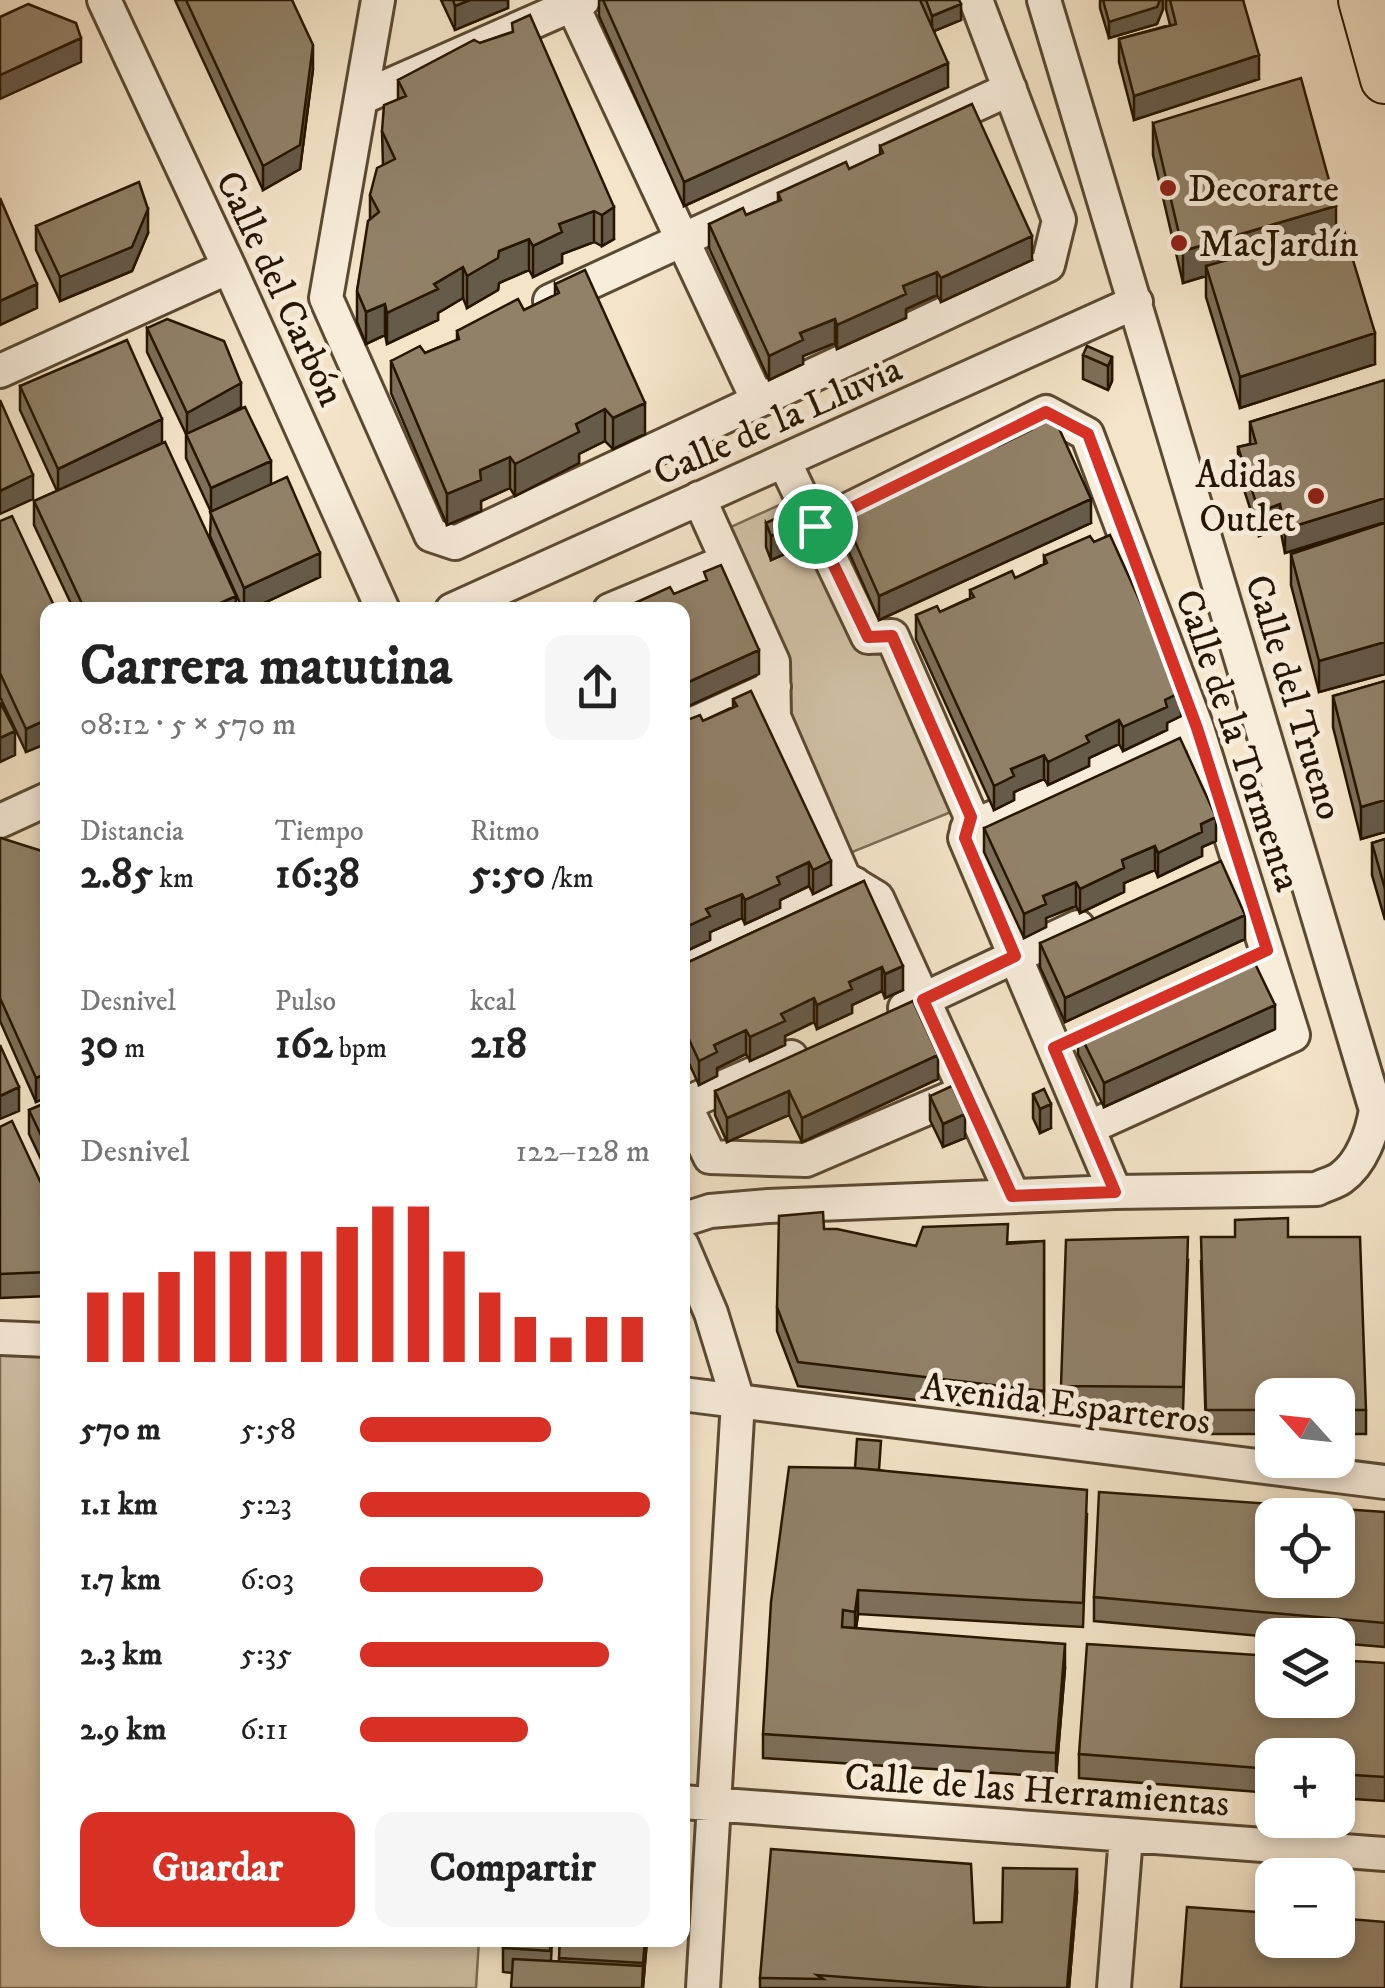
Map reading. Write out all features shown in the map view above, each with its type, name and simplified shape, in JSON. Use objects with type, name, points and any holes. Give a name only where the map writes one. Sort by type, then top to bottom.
[{"type":"highway","points":[[1363,0],[1385,79]]},
{"type":"street","name":"Calle del Carbón","points":[[104,0],[379,602]]},
{"type":"street","points":[[378,0],[326,298],[431,536],[455,543],[1048,265],[1059,220],[976,0]]},
{"type":"street","name":"Calle del Trueno","points":[[690,1218],[740,1207],[1317,1188],[1342,1178],[1372,1133],[1376,1110],[1044,0]]},
{"type":"street","points":[[360,98],[576,2],[758,401]]},
{"type":"street","points":[[524,313],[1010,89]]},
{"type":"street","points":[[0,370],[229,267]]},
{"type":"street","name":"Calle de la Lluvia","points":[[470,602],[1136,302]]},
{"type":"street","points":[[365,386],[400,370]]},
{"type":"street","name":"Calle de la Tormenta","points":[[815,526],[1046,412],[1088,434],[1197,728],[1293,1035],[1088,1128]]},
{"type":"street","points":[[784,461],[868,637],[892,636],[927,620]]},
{"type":"street","points":[[700,498],[774,662],[774,717],[844,878],[876,898],[1012,1196]]},
{"type":"street","points":[[1087,544],[1122,528]]},
{"type":"street","points":[[629,602],[727,561]]},
{"type":"street","points":[[892,636],[971,817],[965,838],[1115,1192]]},
{"type":"street","points":[[690,725],[774,687]]},
{"type":"street","points":[[967,829],[1197,728]]},
{"type":"street","points":[[0,821],[40,803]]},
{"type":"street","points":[[1203,870],[1237,854]]},
{"type":"street","points":[[690,960],[855,884]]},
{"type":"street","points":[[872,1022],[1100,917]]},
{"type":"street","points":[[1231,966],[1267,950]]},
{"type":"street","points":[[1054,1048],[1089,1031]]},
{"type":"street","points":[[690,1099],[821,1044]]},
{"type":"street","points":[[690,1115],[710,1157],[806,1160],[965,1092]]},
{"type":"street","points":[[690,1263],[711,1312],[738,1401],[698,1804],[702,1988]]},
{"type":"street","points":[[0,1338],[40,1340]]},
{"type":"street","name":"Avenida Esparteros","points":[[690,1395],[1385,1482]]},
{"type":"street","name":"Calle de las Herramientas","points":[[698,1804],[1385,1854]]},
{"type":"street","points":[[1114,1988],[1126,1836]]},
{"type":"shaded area","points":[[786,502],[886,650],[951,812],[850,853],[787,713],[790,672],[724,530]]},
{"type":"shaded area","points":[[40,1351],[40,1947],[479,1947],[476,1988],[0,1988],[0,1352]]},
{"type":"building","points":[[186,0],[292,0],[313,45],[300,145],[263,166]]},
{"type":"building","points":[[603,0],[920,0],[948,63],[684,182]]},
{"type":"building","points":[[926,0],[959,0],[961,4],[932,16]]},
{"type":"building","points":[[1103,0],[1160,0],[1157,7],[1109,22]]},
{"type":"building","points":[[1170,0],[1243,0],[1259,55],[1134,96],[1119,39],[1176,24]]},
{"type":"building","points":[[28,4],[76,23],[81,38],[0,75],[0,17]]},
{"type":"building","points":[[530,15],[614,207],[602,215],[594,211],[559,224],[562,232],[533,246],[529,239],[499,251],[498,258],[467,276],[463,267],[434,284],[438,289],[387,313],[385,304],[366,312],[357,291],[368,221],[379,212],[370,195],[377,168],[395,159],[382,131],[384,105],[406,96],[398,80],[474,40],[480,43],[513,32],[512,23]]},
{"type":"building","points":[[1301,78],[1336,206],[1183,251],[1153,123]]},
{"type":"building","points":[[972,104],[1032,236],[941,278],[937,272],[903,286],[906,294],[837,325],[835,319],[800,333],[803,340],[769,356],[709,224],[743,208],[746,215],[781,200],[778,193],[846,162],[849,169],[883,153],[880,146]]},
{"type":"building","points":[[139,182],[148,209],[132,247],[60,277],[36,226]]},
{"type":"building","points":[[0,198],[37,284],[0,301]]},
{"type":"building","points":[[1343,227],[1375,333],[1240,377],[1206,266]]},
{"type":"building","points":[[585,270],[645,403],[613,418],[605,409],[576,424],[579,432],[515,464],[510,457],[480,470],[481,480],[447,494],[391,361],[420,346],[425,353],[459,339],[457,331],[518,299],[524,310],[559,293],[555,284]]},
{"type":"building","points":[[167,319],[224,341],[241,383],[187,413],[147,328]]},
{"type":"building","points":[[127,340],[162,419],[58,469],[20,386]]},
{"type":"building","points":[[1087,346],[1112,357],[1108,366],[1083,355]]},
{"type":"building","name":"Adidas Outlet","points":[[1385,380],[1385,498],[1285,529],[1280,504],[1259,512],[1238,447],[1256,443],[1250,422]]},
{"type":"building","points":[[0,400],[33,475],[0,491]]},
{"type":"building","points":[[245,407],[271,461],[211,488],[186,434]]},
{"type":"building","points":[[1052,413],[1091,499],[879,596],[841,510],[858,502],[861,509],[894,494],[891,487],[926,470],[929,477],[963,462],[959,455],[994,439],[998,446],[1031,430],[1027,424]]},
{"type":"building","points":[[165,442],[236,596],[223,602],[81,602],[34,501]]},
{"type":"building","points":[[287,477],[320,553],[244,588],[210,512]]},
{"type":"building","points":[[12,516],[52,602],[40,602],[40,723],[26,729],[0,673],[0,521]]},
{"type":"building","points":[[779,517],[785,530],[771,536],[766,523]]},
{"type":"building","points":[[1385,523],[1385,642],[1319,661],[1291,554]]},
{"type":"building","points":[[1110,535],[1181,692],[1165,700],[1167,707],[1123,727],[1119,720],[1086,736],[1089,742],[1048,762],[1044,755],[1011,769],[1014,776],[994,786],[916,615],[937,606],[940,612],[974,597],[970,590],[1012,571],[1015,578],[1047,563],[1044,556],[1090,536],[1094,542]]},
{"type":"building","points":[[721,565],[759,650],[690,681],[690,602],[637,602],[670,587],[674,594],[707,580],[704,572]]},
{"type":"building","points":[[1385,681],[1385,800],[1361,807],[1333,696]]},
{"type":"building","points":[[751,691],[831,861],[813,870],[809,862],[777,877],[780,884],[745,900],[742,894],[706,909],[710,916],[690,925],[690,719],[700,715],[703,721],[737,706],[733,699]]},
{"type":"building","points":[[0,702],[15,731],[0,738]]},
{"type":"building","points":[[1180,738],[1216,817],[1201,824],[1202,832],[1158,853],[1155,846],[1122,860],[1124,868],[1080,889],[1076,882],[1043,896],[1046,904],[1024,914],[984,828]]},
{"type":"building","points":[[0,839],[40,850],[40,1076],[36,1078],[0,998]]},
{"type":"building","points":[[1385,839],[1385,889],[1372,843]]},
{"type":"building","points":[[1221,861],[1245,915],[1065,998],[1040,943]]},
{"type":"building","points":[[864,881],[903,966],[885,974],[882,967],[849,982],[852,989],[817,1005],[814,998],[781,1014],[785,1021],[750,1037],[746,1030],[714,1045],[717,1052],[699,1061],[690,1041],[690,961]]},
{"type":"building","points":[[1249,951],[1275,1005],[1104,1083],[1078,1030]]},
{"type":"building","points":[[913,1001],[938,1055],[802,1118],[789,1091],[727,1118],[715,1091]]},
{"type":"building","points":[[0,1045],[19,1087],[0,1096]]},
{"type":"building","points":[[952,1086],[965,1114],[943,1124],[930,1096]]},
{"type":"building","points":[[1044,1089],[1051,1104],[1040,1109],[1033,1094]]},
{"type":"building","points":[[40,1105],[40,1133],[29,1110]]},
{"type":"building","points":[[12,1121],[40,1181],[40,1272],[0,1274],[0,1127]]},
{"type":"building","points":[[823,1212],[824,1229],[916,1246],[923,1227],[1008,1224],[1007,1244],[1044,1241],[1044,1391],[798,1362],[777,1307],[779,1216]]},
{"type":"building","points":[[1288,1218],[1288,1237],[1360,1237],[1366,1410],[1355,1410],[1355,1378],[1255,1378],[1255,1410],[1206,1410],[1201,1237],[1235,1237],[1235,1220]]},
{"type":"building","points":[[1188,1237],[1183,1387],[1061,1386],[1066,1240]]},
{"type":"building","points":[[857,1439],[881,1441],[879,1470],[855,1468]]},
{"type":"building","points":[[789,1467],[855,1468],[1087,1490],[1083,1603],[858,1590],[855,1612],[843,1610],[842,1627],[1065,1644],[1056,1753],[763,1734],[771,1602]]},
{"type":"building","points":[[1099,1492],[1255,1503],[1255,1598],[1355,1598],[1355,1510],[1385,1512],[1385,1623],[1094,1597]]},
{"type":"building","points":[[1087,1644],[1255,1655],[1255,1718],[1355,1718],[1355,1661],[1385,1663],[1385,1777],[1355,1775],[1355,1738],[1255,1738],[1255,1768],[1079,1754]]},
{"type":"building","points":[[771,1849],[971,1864],[974,1923],[1002,1922],[1003,1868],[1077,1869],[1067,1988],[988,1988],[817,1975],[823,1979],[760,1978]]},
{"type":"building","points":[[1187,1907],[1255,1912],[1255,1958],[1355,1958],[1355,1919],[1385,1922],[1385,1988],[1181,1988]]},
{"type":"building","points":[[503,1947],[550,1947],[550,1951]]},
{"type":"building","points":[[560,1947],[644,1947],[643,1963],[559,1958]]},
{"type":"building","points":[[513,1959],[643,1966],[642,1988],[511,1988]]},
{"type":"place","name":"Decorarte","points":[[1168,188]]},
{"type":"place","name":"MacJardín","points":[[1179,243]]},
{"type":"place","name":"Adidas Outlet","points":[[1316,496]]},
{"type":"route","points":[[1046,412],[1088,434],[1197,728],[1267,950],[1054,1048],[1115,1192],[1012,1196],[923,1000],[1015,956],[965,838],[971,817],[892,636],[868,637],[815,526],[1046,412]]}]
